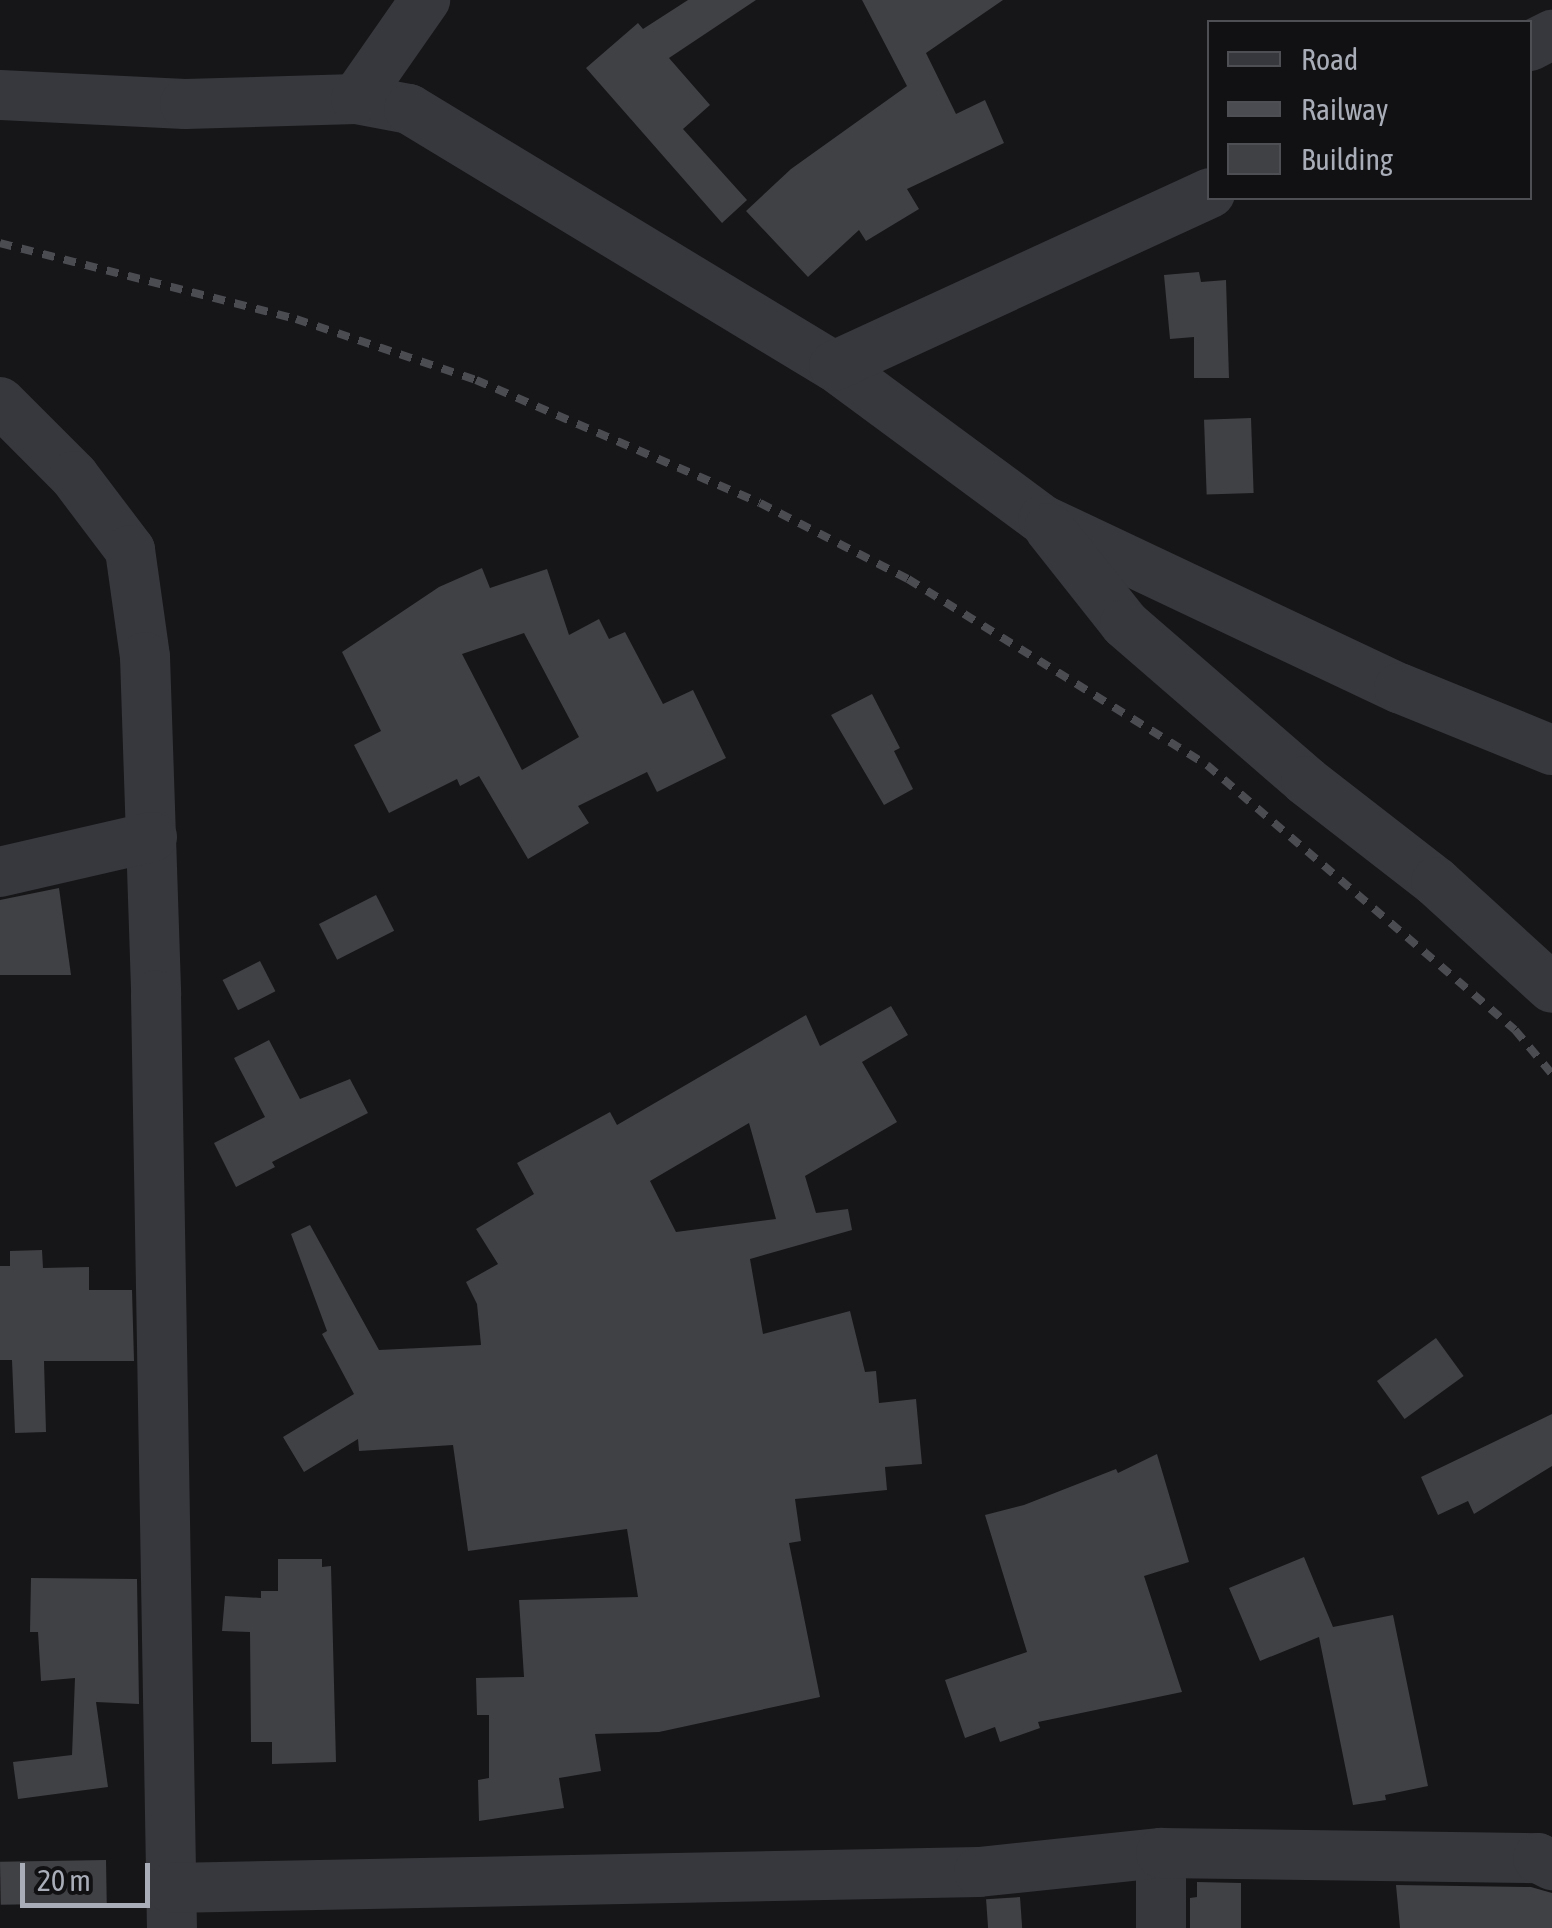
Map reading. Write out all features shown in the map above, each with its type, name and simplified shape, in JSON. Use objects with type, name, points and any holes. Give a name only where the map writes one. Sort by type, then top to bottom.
[{"type":"street","points":[[356,99],[424,0]]},
{"type":"street","points":[[0,95],[185,104],[356,99],[409,109],[834,366],[1043,520],[1399,688],[1552,750]]},
{"type":"street","points":[[834,366],[1207,194]]},
{"type":"street","points":[[0,402],[74,476],[130,550],[145,657],[152,837],[172,1908],[979,1872],[1161,1853],[1538,1858],[1552,1865]]},
{"type":"street","points":[[1043,520],[1125,624],[1306,782],[1436,882],[1552,988]]},
{"type":"street","points":[[0,872],[152,837]]},
{"type":"street","points":[[1161,1853],[1161,1928]]},
{"type":"building","points":[[688,0],[756,0],[669,58],[710,105],[683,129],[747,200],[722,223],[586,68],[638,23],[643,29]]},
{"type":"building","points":[[862,0],[1003,0],[926,53],[956,114],[985,100],[1004,143],[907,189],[919,209],[866,241],[859,230],[808,277],[746,211],[791,169],[907,86]]},
{"type":"building","points":[[1199,272],[1201,282],[1226,280],[1229,378],[1194,378],[1194,337],[1170,339],[1164,275]]},
{"type":"building","points":[[1251,418],[1254,493],[1207,495],[1204,420]]},
{"type":"building","points":[[482,568],[490,588],[547,569],[569,635],[599,619],[609,639],[625,632],[663,704],[693,690],[726,758],[657,792],[647,772],[578,806],[589,823],[528,859],[479,776],[460,786],[457,779],[389,813],[354,745],[381,731],[342,652],[439,587]],"holes":[[[524,633],[579,737],[522,770],[462,654]]]},
{"type":"building","points":[[872,694],[900,748],[894,751],[913,789],[884,805],[831,715]]},
{"type":"building","points":[[59,888],[71,975],[0,975],[0,900]]},
{"type":"building","points":[[376,895],[394,931],[337,960],[319,924]]},
{"type":"building","points":[[260,961],[275,991],[238,1010],[223,980]]},
{"type":"building","points":[[891,1006],[908,1035],[862,1062],[897,1122],[805,1176],[816,1213],[848,1209],[852,1230],[750,1259],[763,1334],[850,1311],[865,1372],[876,1371],[879,1403],[916,1399],[922,1464],[885,1467],[887,1490],[795,1499],[801,1541],[789,1543],[820,1697],[659,1732],[595,1734],[601,1771],[559,1778],[564,1808],[479,1821],[478,1780],[489,1778],[489,1715],[477,1715],[476,1678],[524,1677],[519,1600],[638,1597],[627,1529],[468,1551],[453,1445],[359,1451],[358,1439],[304,1472],[283,1437],[354,1394],[322,1334],[327,1331],[291,1234],[310,1225],[379,1350],[481,1345],[477,1304],[466,1282],[498,1264],[476,1229],[534,1194],[517,1163],[610,1112],[617,1125],[806,1015],[820,1046]],"holes":[[[749,1123],[776,1219],[676,1232],[650,1181]]]},
{"type":"building","points":[[269,1040],[300,1099],[350,1079],[368,1113],[272,1162],[275,1167],[236,1187],[214,1143],[265,1117],[234,1058]]},
{"type":"building","points":[[42,1250],[43,1268],[89,1267],[89,1290],[132,1290],[134,1361],[44,1361],[46,1432],[15,1433],[12,1360],[0,1360],[0,1266],[10,1266],[10,1251]]},
{"type":"building","points":[[1436,1338],[1464,1376],[1405,1419],[1377,1381]]},
{"type":"building","points":[[1552,1414],[1552,1466],[1474,1514],[1468,1501],[1438,1515],[1421,1477]]},
{"type":"building","points":[[1157,1454],[1189,1562],[1144,1576],[1182,1692],[1038,1722],[1040,1728],[1000,1742],[995,1727],[965,1738],[945,1680],[1027,1652],[985,1515],[1024,1505],[1116,1469],[1118,1473]]},
{"type":"building","points":[[1304,1557],[1333,1627],[1393,1615],[1428,1786],[1385,1795],[1386,1800],[1353,1805],[1319,1637],[1260,1661],[1229,1588]]},
{"type":"building","points":[[278,1559],[322,1559],[322,1567],[331,1566],[336,1762],[272,1764],[272,1742],[251,1742],[250,1632],[222,1631],[225,1596],[261,1598],[261,1591],[278,1591]]},
{"type":"building","points":[[31,1578],[137,1579],[139,1704],[96,1702],[108,1787],[18,1799],[13,1762],[72,1755],[75,1678],[41,1681],[38,1632],[30,1632]]},
{"type":"building","points":[[106,1860],[107,1903],[1,1905],[0,1862]]},
{"type":"building","points":[[1197,1882],[1241,1883],[1241,1928],[1190,1928],[1190,1898],[1197,1897]]},
{"type":"building","points":[[1396,1885],[1531,1887],[1552,1893],[1552,1928],[1400,1928]]},
{"type":"building","points":[[1020,1897],[1022,1928],[988,1928],[986,1899]]},
{"type":"railway","points":[[0,243],[296,319],[476,380],[760,503],[908,579],[1207,765],[1515,1030],[1552,1074]]}]
